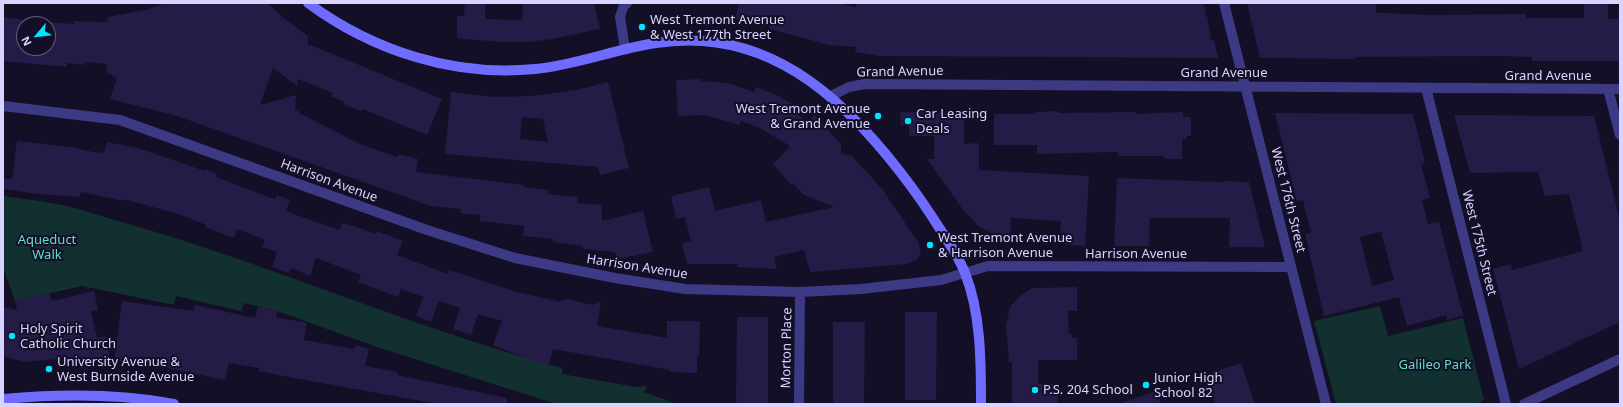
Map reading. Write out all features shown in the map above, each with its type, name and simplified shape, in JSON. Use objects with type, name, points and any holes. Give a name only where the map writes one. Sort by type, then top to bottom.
[{"type":"main road","points":[[308,3],[342,26],[398,52],[420,59],[468,68],[514,70],[549,67],[579,62],[625,49],[678,41],[716,43],[735,47],[769,58],[808,78],[831,96],[863,127],[910,185],[952,248],[965,273],[971,290],[978,335],[981,404]]},
{"type":"main road","points":[[3,399],[76,395],[155,400],[174,404]]},
{"type":"street","points":[[625,49],[620,17],[621,10],[627,3]]},
{"type":"street","name":"West 176th Street","points":[[1224,3],[1326,404]]},
{"type":"street","name":"Grand Avenue","points":[[831,96],[856,85],[865,84],[1620,89]]},
{"type":"street","name":"West 175th Street","points":[[1426,88],[1506,404]]},
{"type":"street","points":[[1608,89],[1620,135]]},
{"type":"street","name":"Harrison Avenue","points":[[3,106],[120,120],[428,230],[516,258],[615,278],[685,289],[800,292],[861,289],[941,280],[988,266],[1291,267]]},
{"type":"street","name":"Morton Place","points":[[799,404],[800,292]]},
{"type":"street","points":[[1524,404],[1620,359]]},
{"type":"green space","name":"Aqueduct Walk","points":[[3,196],[74,208],[132,225],[240,260],[454,335],[562,368],[562,374],[636,387],[647,386],[644,392],[677,404],[556,404],[380,348],[277,311],[244,303],[241,311],[176,296],[174,305],[82,286],[15,301],[3,267]]},
{"type":"green space","name":"Galileo Park","points":[[1380,306],[1388,336],[1463,318],[1484,400],[1477,404],[1336,404],[1314,321]]},
{"type":"building","points":[[166,3],[267,3],[286,20],[308,36],[308,44],[442,99],[427,135],[362,109],[361,111],[343,104],[344,102],[331,96],[333,93],[298,79],[297,86],[273,68],[260,105],[296,95],[295,109],[303,115],[362,145],[397,157],[398,154],[418,159],[416,172],[524,185],[523,187],[548,190],[548,194],[578,197],[577,203],[602,205],[602,221],[643,211],[653,252],[617,259],[615,252],[582,249],[583,246],[553,242],[553,239],[523,236],[524,226],[480,221],[480,215],[460,213],[461,209],[431,206],[174,115],[110,99],[117,78],[106,72],[107,64],[84,62],[84,65],[67,63],[67,67],[3,61],[3,17],[16,19],[16,56],[56,56],[56,23],[74,24],[74,21],[107,22],[108,17]]},
{"type":"building","points":[[465,3],[485,3],[485,19],[522,20],[523,3],[594,3],[600,29],[529,42],[502,42],[457,38],[457,16],[464,16]]},
{"type":"building","points":[[739,3],[838,3],[856,7],[856,3],[1203,3],[1203,7],[1206,7],[1205,16],[1207,16],[1211,40],[1214,40],[1218,58],[879,56],[855,52],[856,47],[829,45],[770,29],[768,26],[735,19]]},
{"type":"building","points":[[1247,3],[1376,3],[1376,12],[1382,13],[1431,15],[1526,14],[1526,18],[1584,18],[1584,3],[1608,3],[1608,19],[1620,19],[1620,61],[1532,61],[1532,57],[1498,56],[1355,57],[1355,59],[1260,58]]},
{"type":"building","points":[[701,79],[701,81],[728,83],[754,92],[756,87],[777,95],[791,103],[789,107],[808,123],[815,115],[841,144],[841,154],[851,155],[883,190],[918,242],[921,251],[918,259],[907,264],[810,272],[804,250],[774,257],[777,269],[737,267],[737,264],[687,264],[682,243],[691,241],[685,217],[676,219],[671,196],[709,187],[715,211],[761,200],[766,222],[834,207],[804,195],[793,183],[791,185],[773,164],[790,146],[758,127],[741,121],[740,125],[704,115],[678,116],[676,80]]},
{"type":"building","points":[[608,82],[629,168],[600,175],[598,167],[445,154],[451,92],[495,97],[532,96],[576,90]],"holes":[[[522,117],[543,119],[548,142],[520,139]]]},
{"type":"building","points":[[1058,111],[1059,113],[1135,112],[1135,114],[1183,112],[1183,117],[1191,117],[1191,136],[1187,136],[1187,139],[1182,139],[1182,159],[1164,159],[1164,156],[1118,156],[1118,152],[1037,154],[1037,145],[994,145],[994,114],[1036,114],[1036,112]]},
{"type":"building","points":[[900,112],[964,113],[964,144],[979,143],[979,170],[1089,176],[1085,246],[1060,244],[1061,221],[1011,218],[1010,242],[978,226],[961,207],[927,159],[934,159],[934,136],[909,136],[909,125],[901,125]]},
{"type":"building","points":[[1275,113],[1413,114],[1425,163],[1421,164],[1430,198],[1422,200],[1428,224],[1439,222],[1463,315],[1447,320],[1446,315],[1407,326],[1399,297],[1324,316],[1305,234],[1311,233],[1303,200],[1297,202]],"holes":[[[1381,232],[1394,280],[1372,286],[1360,237]]]},
{"type":"building","points":[[1454,115],[1594,116],[1620,221],[1620,322],[1519,369],[1493,269],[1511,264],[1512,270],[1583,251],[1569,194],[1545,196],[1538,172],[1470,173]]},
{"type":"building","points":[[17,141],[71,147],[98,153],[99,151],[104,153],[107,142],[138,148],[205,171],[206,169],[217,174],[216,177],[266,196],[275,199],[276,195],[290,200],[286,211],[310,220],[340,230],[342,223],[351,225],[376,234],[377,231],[403,241],[397,255],[448,274],[449,270],[517,292],[561,302],[561,300],[569,299],[592,305],[601,302],[597,326],[667,338],[667,321],[700,321],[697,373],[670,372],[670,370],[553,349],[549,365],[533,361],[493,345],[502,321],[478,314],[471,335],[453,329],[460,308],[439,301],[431,322],[416,316],[423,297],[401,289],[398,297],[358,282],[361,275],[316,258],[310,276],[291,268],[289,273],[272,267],[277,252],[262,247],[265,240],[237,229],[234,238],[205,227],[206,225],[181,215],[124,199],[124,201],[81,192],[79,197],[38,194],[3,189],[3,178],[12,179]]},
{"type":"building","points":[[1117,178],[1249,182],[1265,247],[1229,247],[1230,218],[1150,218],[1149,246],[1114,246]]},
{"type":"building","points":[[1077,287],[1077,311],[1068,311],[1069,334],[1072,334],[1072,338],[1077,338],[1077,360],[1038,360],[1038,384],[1057,384],[1058,404],[1012,404],[1012,362],[1009,362],[1006,326],[1010,307],[1019,297],[1032,288]]},
{"type":"building","points":[[94,291],[98,310],[91,312],[97,338],[105,336],[111,361],[57,359],[24,362],[3,356],[3,307],[17,310],[15,301],[49,292],[52,301]]},
{"type":"building","points":[[122,301],[194,311],[195,305],[255,318],[258,307],[277,311],[276,317],[307,323],[304,340],[354,349],[356,345],[369,349],[365,366],[398,372],[397,375],[507,398],[507,404],[438,404],[294,378],[259,371],[259,368],[229,363],[225,380],[137,362],[114,361]]},
{"type":"building","points":[[905,312],[937,312],[936,400],[905,400]]},
{"type":"building","points":[[737,317],[768,317],[768,404],[736,404]]},
{"type":"building","points":[[833,322],[865,322],[864,404],[833,404]]},
{"type":"building","points":[[1241,363],[1255,404],[1215,404],[1205,375]]},
{"type":"building","points":[[1156,391],[1161,404],[1124,404],[1124,402]]},
{"type":"place","name":"West Tremont Avenue & West 177th Street","points":[[642,27]]},
{"type":"place","name":"West Tremont Avenue & Grand Avenue","points":[[878,116]]},
{"type":"place","name":"Car Leasing Deals","points":[[908,121]]},
{"type":"place","name":"West Tremont Avenue & Harrison Avenue","points":[[930,245]]},
{"type":"place","name":"Holy Spirit Catholic Church","points":[[12,336]]},
{"type":"place","name":"University Avenue & West Burnside Avenue","points":[[49,369]]},
{"type":"place","name":"Junior High School 82","points":[[1146,385]]},
{"type":"place","name":"P.S. 204 School","points":[[1035,390]]}]
